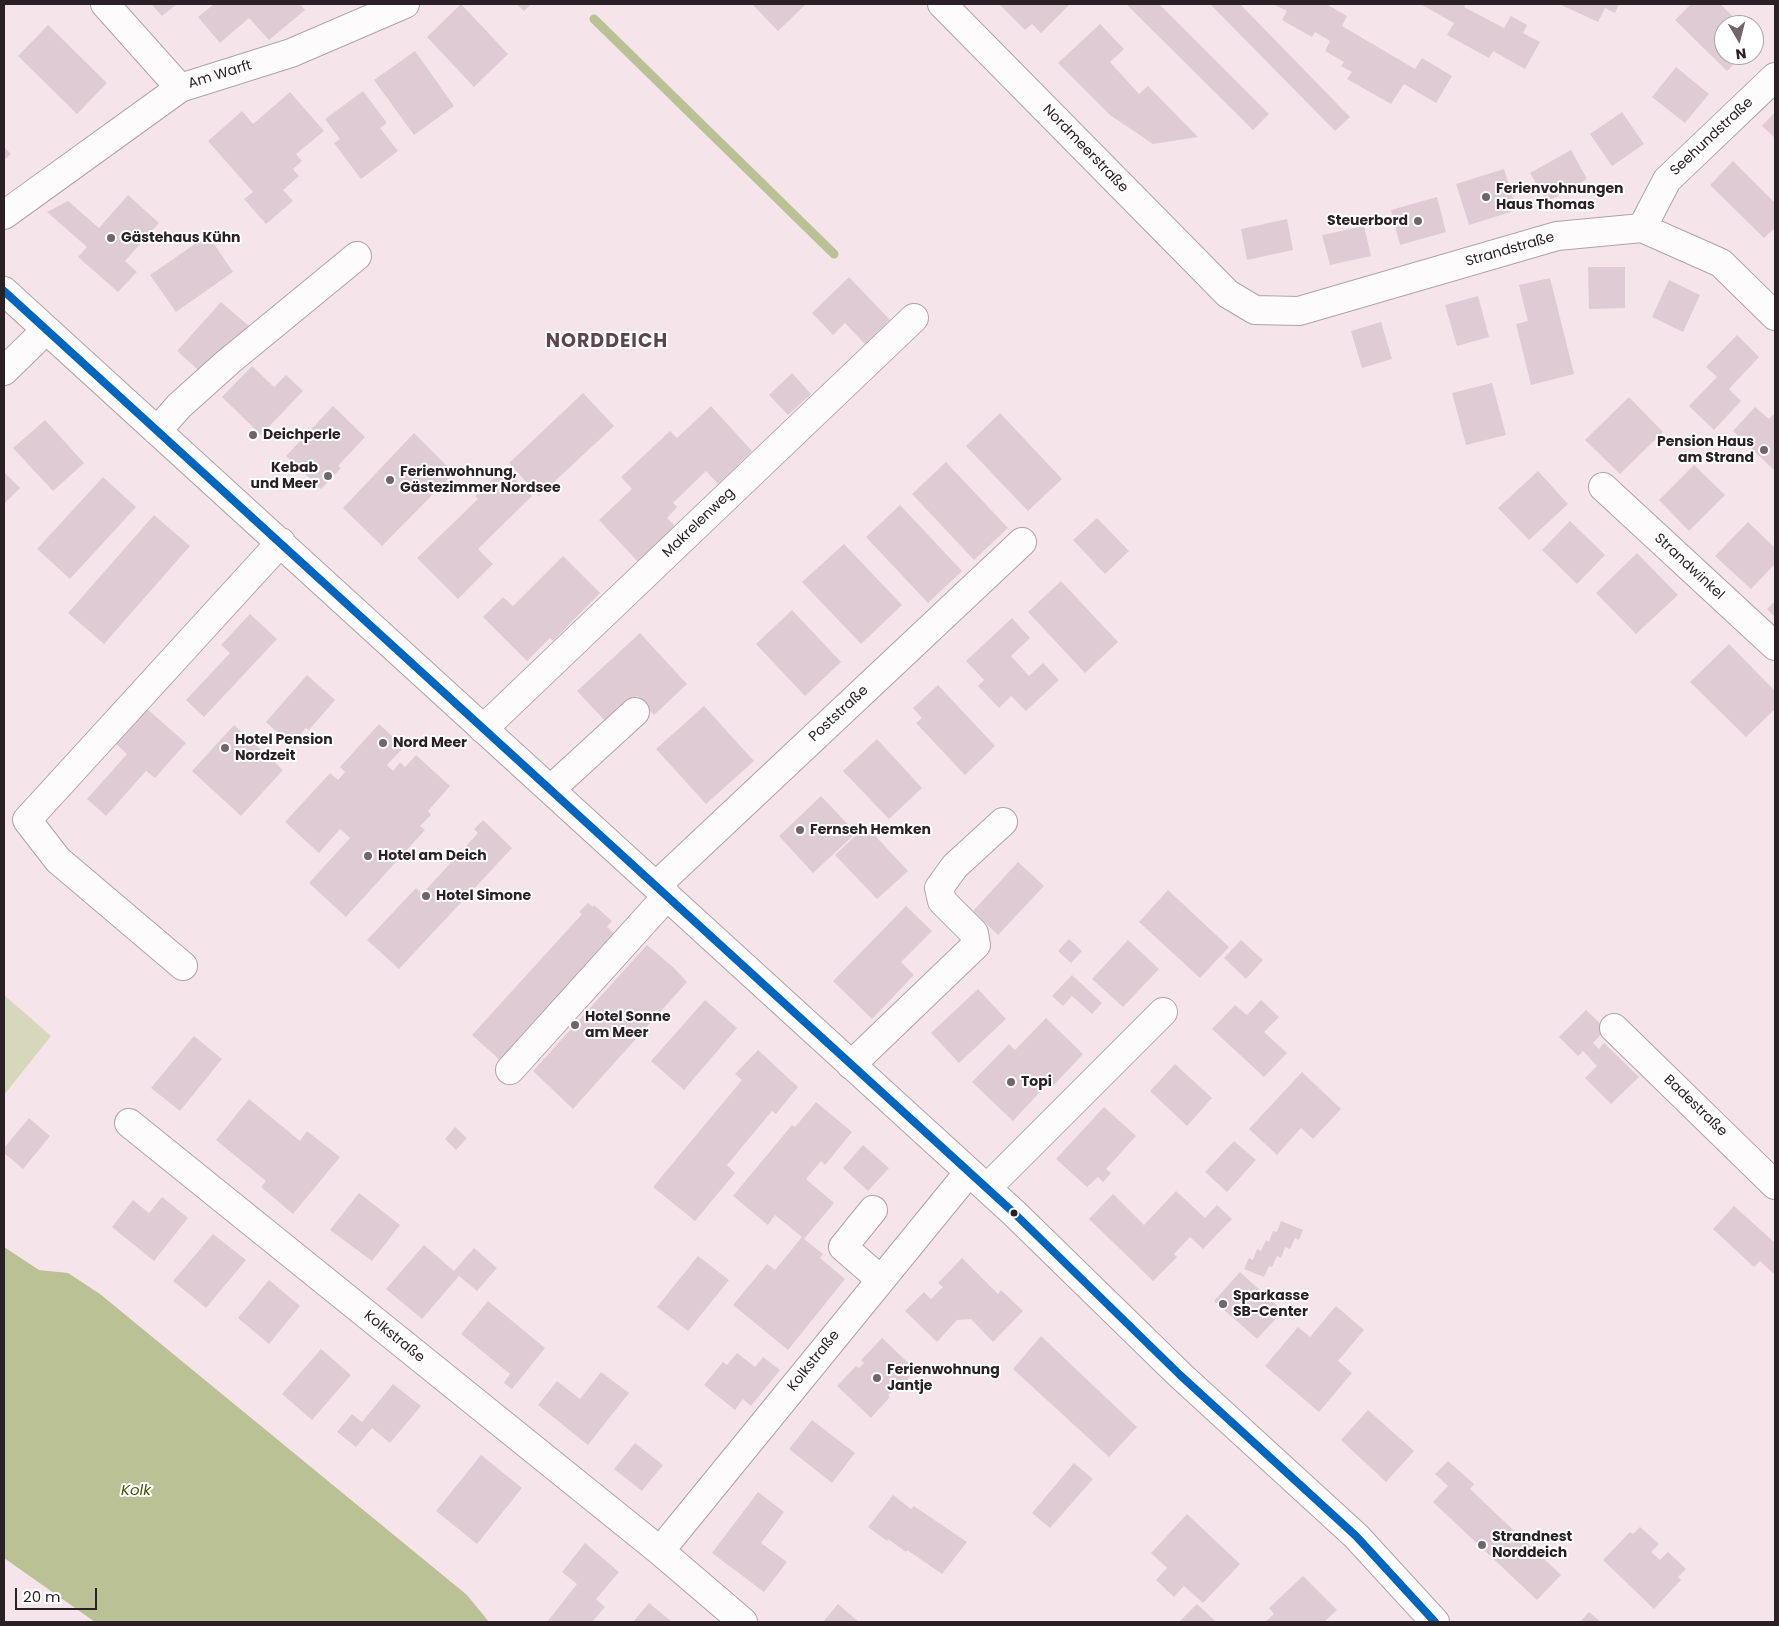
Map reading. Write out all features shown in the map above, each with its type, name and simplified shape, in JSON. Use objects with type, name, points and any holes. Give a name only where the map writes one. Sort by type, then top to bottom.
[{"type":"street","points":[[105,4],[180,88]]},
{"type":"street","name":"Am Warft","points":[[4,215],[180,88],[291,54],[405,4]]},
{"type":"street","name":"Nordmeerstraße","points":[[942,4],[1228,294]]},
{"type":"street","name":"Seehundstraße","points":[[1642,228],[1667,180],[1775,77]]},
{"type":"street","name":"Strandstraße","points":[[1228,294],[1255,310],[1299,311],[1557,236],[1642,228],[1721,263],[1775,316]]},
{"type":"street","points":[[157,431],[179,406],[228,362],[357,256]]},
{"type":"street","points":[[4,291],[978,1180],[1180,1375],[1356,1536],[1435,1622]]},
{"type":"street","name":"Makrelenweg","points":[[483,729],[914,318]]},
{"type":"street","points":[[4,371],[46,330]]},
{"type":"street","name":"Strandwinkel","points":[[1603,487],[1775,646]]},
{"type":"street","points":[[183,966],[58,860],[28,820],[281,542]]},
{"type":"street","name":"Poststraße","points":[[510,1070],[661,891],[1022,542]]},
{"type":"street","points":[[550,789],[635,712]]},
{"type":"street","points":[[851,1065],[976,944],[974,933],[942,900],[938,888],[955,866],[1003,822]]},
{"type":"street","name":"Kolkstraße","points":[[660,1551],[880,1280],[978,1180],[1163,1012]]},
{"type":"street","name":"Badestraße","points":[[1614,1028],[1775,1185]]},
{"type":"street","name":"Kolkstraße","points":[[129,1123],[660,1551],[743,1622]]},
{"type":"street","points":[[873,1210],[843,1247],[880,1280]]},
{"type":"shaded area","points":[[4,995],[51,1036],[4,1095]]},
{"type":"water","name":"Kolk","points":[[4,1247],[39,1270],[68,1273],[100,1294],[467,1595],[489,1622],[95,1622],[4,1558]]},
{"type":"building","points":[[151,4],[177,4],[162,16]]},
{"type":"building","points":[[214,4],[300,4],[305,10],[269,40],[249,18],[220,43],[198,17]]},
{"type":"building","points":[[461,4],[508,54],[474,87],[427,37]]},
{"type":"building","points":[[516,4],[531,4],[524,11]]},
{"type":"building","points":[[752,4],[806,4],[778,31]]},
{"type":"building","points":[[999,4],[1069,5],[1041,33],[1032,24],[1025,30]]},
{"type":"building","points":[[1126,4],[1159,4],[1269,114],[1253,130]]},
{"type":"building","points":[[1210,4],[1240,4],[1350,117],[1335,131]]},
{"type":"building","points":[[1273,4],[1326,4],[1347,16],[1342,26],[1415,69],[1422,58],[1452,76],[1436,103],[1404,84],[1391,104],[1347,79],[1352,72],[1341,66],[1344,62],[1325,51],[1330,41],[1315,32],[1312,37],[1282,20],[1287,11]]},
{"type":"building","points":[[1423,4],[1466,4],[1464,7],[1504,28],[1511,16],[1527,25],[1523,33],[1540,42],[1525,69],[1493,51],[1489,58],[1447,35],[1454,23]]},
{"type":"building","points":[[1559,4],[1619,4],[1615,13],[1605,8],[1598,22]]},
{"type":"building","points":[[1691,4],[1720,4],[1732,15],[1714,15],[1714,58],[1675,20]]},
{"type":"building","points":[[1100,24],[1124,49],[1110,62],[1139,94],[1148,86],[1198,137],[1153,144],[1110,115],[1058,63]]},
{"type":"building","points":[[48,25],[107,83],[77,114],[18,56]]},
{"type":"building","points":[[415,51],[454,106],[414,135],[374,80]]},
{"type":"building","points":[[1721,65],[1733,65],[1727,71]]},
{"type":"building","points":[[1676,67],[1709,94],[1685,123],[1652,97]]},
{"type":"building","points":[[363,91],[387,123],[380,128],[398,151],[361,179],[334,143],[340,139],[325,119]]},
{"type":"building","points":[[290,92],[324,131],[296,154],[302,161],[293,169],[299,176],[283,190],[293,201],[266,224],[244,199],[253,192],[208,141],[242,111],[253,124]]},
{"type":"building","points":[[1622,112],[1644,144],[1612,166],[1590,134]]},
{"type":"building","points":[[1775,112],[1775,138],[1762,126]]},
{"type":"building","points":[[4,147],[11,154],[4,160]]},
{"type":"building","points":[[1571,150],[1587,179],[1547,202],[1530,173]]},
{"type":"building","points":[[1733,161],[1775,203],[1775,228],[1764,238],[1710,185]]},
{"type":"building","name":"Ferienvohnungen Haus Thomas","points":[[1504,169],[1517,210],[1469,225],[1456,184]]},
{"type":"building","name":"Gästehaus Kühn","points":[[128,195],[159,223],[125,261],[137,272],[118,292],[78,257],[87,247],[47,212],[68,201],[99,228]]},
{"type":"building","name":"Steuerbord","points":[[1437,197],[1446,232],[1400,245],[1391,210]]},
{"type":"building","points":[[1287,219],[1293,250],[1247,260],[1241,229]]},
{"type":"building","points":[[1364,226],[1371,256],[1330,265],[1322,235]]},
{"type":"building","points":[[208,235],[233,272],[176,312],[150,275]]},
{"type":"building","points":[[1588,267],[1625,267],[1625,308],[1589,309]]},
{"type":"building","points":[[849,277],[890,320],[865,344],[845,323],[833,335],[812,313]]},
{"type":"building","points":[[1550,278],[1574,374],[1531,385],[1516,324],[1528,321],[1519,285]]},
{"type":"building","points":[[1669,280],[1700,295],[1683,332],[1652,317]]},
{"type":"building","points":[[1478,296],[1489,337],[1457,346],[1445,305]]},
{"type":"building","points":[[221,302],[249,326],[205,376],[177,351]]},
{"type":"building","points":[[1381,322],[1392,359],[1362,368],[1351,331]]},
{"type":"building","points":[[1737,335],[1759,357],[1729,389],[1741,401],[1714,430],[1689,406],[1717,377],[1706,367]]},
{"type":"building","points":[[252,366],[274,387],[286,375],[303,391],[261,435],[222,397]]},
{"type":"building","points":[[792,373],[811,394],[788,415],[769,395]]},
{"type":"building","points":[[1492,383],[1506,435],[1466,445],[1452,393]]},
{"type":"building","points":[[583,393],[614,426],[539,496],[509,463]]},
{"type":"building","points":[[1629,397],[1663,432],[1620,474],[1585,440]]},
{"type":"building","points":[[333,406],[365,437],[338,466],[341,468],[321,489],[286,456]]},
{"type":"building","points":[[711,406],[752,451],[718,484],[706,471],[673,503],[677,507],[667,518],[677,528],[640,564],[599,520],[632,489],[621,477],[670,431],[677,438]]},
{"type":"building","name":"Pension Haus am Strand","points":[[1755,407],[1769,419],[1775,413],[1775,471],[1733,431]]},
{"type":"building","points":[[1000,413],[1062,479],[1028,511],[966,446]]},
{"type":"building","points":[[45,420],[84,463],[53,491],[13,448]]},
{"type":"building","points":[[414,433],[454,473],[382,546],[343,508]]},
{"type":"building","points":[[946,462],[1008,528],[974,560],[912,494]]},
{"type":"building","points":[[1694,465],[1725,495],[1689,531],[1659,500]]},
{"type":"building","points":[[504,468],[532,496],[478,549],[493,564],[458,599],[417,558],[478,499],[475,496]]},
{"type":"building","points":[[1538,471],[1568,504],[1529,540],[1498,508]]},
{"type":"building","points":[[4,472],[20,488],[4,504]]},
{"type":"building","points":[[103,477],[136,507],[70,579],[37,549]]},
{"type":"building","points":[[900,505],[962,571],[928,603],[866,537]]},
{"type":"building","points":[[154,515],[190,546],[104,644],[68,613]]},
{"type":"building","points":[[1097,518],[1129,551],[1105,574],[1073,540]]},
{"type":"building","points":[[1570,521],[1605,555],[1577,584],[1542,550]]},
{"type":"building","points":[[1748,522],[1775,548],[1775,564],[1751,589],[1715,556]]},
{"type":"building","points":[[844,544],[902,605],[861,644],[802,582]]},
{"type":"building","points":[[1637,553],[1678,595],[1636,634],[1596,593]]},
{"type":"building","points":[[563,556],[600,593],[553,641],[550,638],[527,661],[483,617],[503,597],[513,606]]},
{"type":"building","points":[[1061,581],[1118,642],[1085,673],[1028,612]]},
{"type":"building","points":[[1775,601],[1775,617],[1767,609]]},
{"type":"building","points":[[792,610],[841,662],[805,696],[756,644]]},
{"type":"building","points":[[250,614],[277,639],[204,717],[186,700],[230,653],[221,645]]},
{"type":"building","points":[[1012,618],[1030,638],[1011,656],[1029,676],[1043,663],[1059,680],[1026,711],[1011,696],[999,708],[978,686],[984,680],[966,661]]},
{"type":"building","points":[[640,633],[687,684],[654,715],[637,696],[607,723],[577,691]]},
{"type":"building","points":[[1729,644],[1775,691],[1775,709],[1746,737],[1690,682]]},
{"type":"building","points":[[307,675],[335,700],[309,730],[306,728],[291,745],[266,722]]},
{"type":"building","points":[[938,685],[995,746],[965,775],[916,723],[922,718],[913,708]]},
{"type":"building","points":[[704,706],[754,761],[706,804],[656,749]]},
{"type":"building","points":[[146,708],[186,743],[155,778],[146,771],[106,816],[87,799],[127,754],[115,743]]},
{"type":"building","points":[[379,724],[404,747],[387,765],[393,771],[400,762],[405,767],[416,755],[450,786],[428,811],[431,815],[420,826],[425,830],[346,917],[309,883],[350,838],[340,829],[319,853],[285,822],[330,773],[338,780],[345,772],[340,767]]},
{"type":"building","points":[[234,725],[283,770],[241,816],[192,771]]},
{"type":"building","points":[[877,739],[922,788],[889,819],[843,771]]},
{"type":"building","points":[[821,796],[856,833],[813,873],[779,836]]},
{"type":"building","points":[[483,820],[512,848],[399,969],[367,940],[416,888],[422,894],[478,833],[474,829]]},
{"type":"building","points":[[866,826],[908,871],[877,899],[835,855]]},
{"type":"building","points":[[1018,862],[1044,886],[998,935],[973,911]]},
{"type":"building","points":[[1168,890],[1229,947],[1200,978],[1139,922]]},
{"type":"building","points":[[588,903],[593,907],[594,905],[612,921],[607,927],[619,938],[501,1061],[472,1035],[582,914],[579,912]]},
{"type":"building","points":[[906,906],[932,931],[901,962],[914,975],[872,1019],[833,981]]},
{"type":"building","points":[[1069,939],[1082,951],[1071,963],[1058,951]]},
{"type":"building","points":[[1128,940],[1159,969],[1123,1007],[1092,979]]},
{"type":"building","points":[[1241,940],[1263,960],[1246,979],[1224,958]]},
{"type":"building","points":[[647,945],[673,967],[687,982],[573,1109],[533,1071]]},
{"type":"building","points":[[1072,975],[1102,1003],[1092,1014],[1072,996],[1063,1006],[1052,996]]},
{"type":"building","points":[[978,989],[1006,1019],[959,1063],[931,1033]]},
{"type":"building","points":[[705,1000],[737,1028],[684,1090],[651,1061]]},
{"type":"building","points":[[1261,1000],[1279,1017],[1264,1032],[1287,1053],[1264,1077],[1212,1029],[1235,1005],[1247,1015]]},
{"type":"building","points":[[1586,1010],[1606,1029],[1593,1043],[1599,1049],[1604,1043],[1639,1077],[1611,1104],[1585,1078],[1597,1066],[1583,1051],[1578,1056],[1559,1037]]},
{"type":"building","points":[[1046,1018],[1083,1054],[1053,1086],[1049,1082],[1013,1121],[972,1082],[1009,1044],[1015,1050]]},
{"type":"building","points":[[194,1036],[222,1059],[180,1111],[151,1088]]},
{"type":"building","points":[[758,1050],[798,1087],[776,1114],[772,1111],[727,1165],[735,1173],[695,1221],[653,1187],[742,1080],[735,1074]]},
{"type":"building","points":[[1175,1064],[1212,1098],[1187,1126],[1150,1091]]},
{"type":"building","points":[[1302,1072],[1341,1109],[1313,1139],[1301,1128],[1277,1155],[1249,1129]]},
{"type":"building","points":[[249,1099],[300,1141],[307,1131],[340,1157],[293,1214],[261,1187],[266,1181],[216,1140]]},
{"type":"building","points":[[816,1102],[852,1132],[825,1165],[821,1161],[806,1179],[834,1203],[804,1239],[823,1254],[820,1258],[845,1279],[788,1350],[733,1305],[767,1264],[775,1270],[802,1237],[775,1215],[768,1225],[733,1196],[792,1125],[795,1127]]},
{"type":"building","points":[[1104,1107],[1136,1136],[1106,1169],[1111,1173],[1103,1182],[1098,1177],[1087,1187],[1056,1159]]},
{"type":"building","points":[[29,1118],[50,1136],[23,1169],[4,1153],[4,1148]]},
{"type":"building","points":[[455,1127],[467,1138],[456,1150],[445,1139]]},
{"type":"building","points":[[1234,1141],[1256,1160],[1227,1192],[1205,1172]]},
{"type":"building","points":[[863,1145],[889,1168],[868,1191],[843,1168]]},
{"type":"building","points":[[1176,1191],[1205,1218],[1217,1205],[1232,1219],[1203,1249],[1190,1237],[1174,1254],[1177,1257],[1153,1281],[1089,1219],[1113,1194],[1144,1225]]},
{"type":"building","points":[[359,1193],[400,1225],[372,1261],[330,1230]]},
{"type":"building","points":[[162,1197],[188,1218],[154,1261],[112,1227],[133,1200],[149,1213]]},
{"type":"building","points":[[1734,1206],[1775,1241],[1775,1275],[1760,1261],[1754,1267],[1713,1229]]},
{"type":"building","points":[[1281,1221],[1303,1230],[1299,1240],[1295,1238],[1290,1249],[1285,1247],[1281,1258],[1277,1256],[1272,1267],[1269,1266],[1264,1277],[1244,1269],[1249,1258],[1253,1260],[1257,1249],[1261,1251],[1266,1240],[1269,1242],[1273,1231],[1277,1232]]},
{"type":"building","points":[[213,1234],[246,1260],[206,1308],[173,1281]]},
{"type":"building","points":[[424,1245],[454,1271],[474,1248],[497,1268],[477,1291],[459,1276],[422,1319],[386,1289]]},
{"type":"building","points":[[698,1256],[729,1280],[688,1331],[657,1307]]},
{"type":"building","points":[[962,1258],[998,1294],[1001,1290],[1023,1311],[993,1342],[971,1319],[957,1320],[937,1342],[905,1311],[924,1292],[931,1299],[943,1287],[938,1283]]},
{"type":"building","points":[[1240,1272],[1283,1311],[1257,1339],[1214,1301]]},
{"type":"building","points":[[269,1280],[300,1306],[269,1344],[238,1318]]},
{"type":"building","points":[[488,1301],[545,1348],[512,1389],[504,1383],[510,1374],[461,1334]]},
{"type":"building","points":[[1336,1306],[1364,1330],[1338,1361],[1352,1373],[1319,1412],[1265,1366],[1298,1327],[1310,1337]]},
{"type":"building","points":[[1041,1336],[1137,1427],[1109,1457],[1013,1369]]},
{"type":"building","name":"Ferienwohnung Jantje","points":[[882,1338],[916,1370],[896,1392],[894,1390],[888,1395],[890,1397],[871,1418],[837,1386],[856,1366],[859,1368],[864,1363],[861,1360]]},
{"type":"building","points":[[321,1349],[351,1375],[312,1420],[282,1394]]},
{"type":"building","points":[[737,1353],[755,1367],[763,1357],[780,1370],[751,1406],[743,1399],[735,1410],[704,1385],[723,1362],[727,1365]]},
{"type":"building","points":[[601,1372],[629,1393],[588,1445],[538,1405],[557,1381],[580,1399]]},
{"type":"building","points":[[393,1384],[421,1406],[390,1443],[372,1428],[356,1447],[337,1432],[352,1414],[362,1422]]},
{"type":"building","points":[[1368,1410],[1414,1451],[1386,1482],[1341,1440]]},
{"type":"building","points":[[812,1420],[855,1453],[832,1483],[789,1449]]},
{"type":"building","points":[[635,1443],[663,1465],[642,1491],[614,1469]]},
{"type":"building","points":[[481,1455],[522,1488],[477,1544],[436,1511]]},
{"type":"building","points":[[1448,1461],[1474,1484],[1470,1489],[1561,1575],[1537,1600],[1433,1502],[1448,1486],[1435,1474]]},
{"type":"building","points":[[1074,1463],[1093,1479],[1050,1528],[1032,1513]]},
{"type":"building","points":[[758,1492],[784,1512],[761,1543],[787,1562],[764,1592],[712,1553]]},
{"type":"building","points":[[893,1495],[911,1509],[914,1506],[967,1542],[942,1574],[907,1550],[906,1552],[888,1539],[887,1541],[868,1527]]},
{"type":"building","points":[[1187,1514],[1240,1564],[1203,1603],[1184,1586],[1174,1597],[1156,1580],[1167,1568],[1151,1553]]},
{"type":"building","points":[[1640,1527],[1659,1544],[1651,1552],[1660,1560],[1668,1552],[1686,1569],[1678,1577],[1681,1580],[1654,1609],[1603,1560],[1630,1532],[1633,1534]]},
{"type":"building","points":[[585,1543],[619,1572],[596,1599],[605,1607],[592,1622],[547,1622],[577,1584],[562,1572]]},
{"type":"building","points":[[1303,1576],[1337,1610],[1324,1622],[1265,1622],[1274,1614],[1269,1608]]},
{"type":"building","points":[[649,1603],[672,1622],[633,1622]]},
{"type":"building","points":[[838,1604],[859,1622],[823,1622]]},
{"type":"building","points":[[1197,1604],[1216,1622],[1180,1621]]},
{"type":"building","points":[[1589,1612],[1601,1622],[1580,1622]]},
{"type":"waterway","points":[[594,19],[834,254]]},
{"type":"transit line","points":[[4,291],[1014,1213],[1180,1375],[1356,1536],[1435,1622]]},
{"type":"place","name":"Ferienvohnungen Haus Thomas","points":[[1486,197]]},
{"type":"place","name":"Steuerbord","points":[[1418,221]]},
{"type":"place","name":"Gästehaus Kühn","points":[[111,238]]},
{"type":"place","name":"Deichperle","points":[[253,435]]},
{"type":"place","name":"Pension Haus am Strand","points":[[1764,450]]},
{"type":"place","name":"Kebab und Meer","points":[[328,476]]},
{"type":"place","name":"Ferienwohnung, Gästezimmer Nordsee","points":[[390,480]]},
{"type":"place","name":"Nord Meer","points":[[383,743]]},
{"type":"place","name":"Hotel Pension Nordzeit","points":[[225,748]]},
{"type":"place","name":"Fernseh Hemken","points":[[800,830]]},
{"type":"place","name":"Hotel am Deich","points":[[368,856]]},
{"type":"place","name":"Hotel Simone","points":[[426,896]]},
{"type":"place","name":"Hotel Sonne am Meer","points":[[575,1025]]},
{"type":"place","name":"Topi","points":[[1011,1082]]},
{"type":"place","name":"Sparkasse SB-Center","points":[[1223,1304]]},
{"type":"place","name":"Ferienwohnung Jantje","points":[[877,1378]]},
{"type":"place","name":"Strandnest Norddeich","points":[[1482,1545]]},
{"type":"district","name":"NORDDEICH","points":[[607,342]]}]
